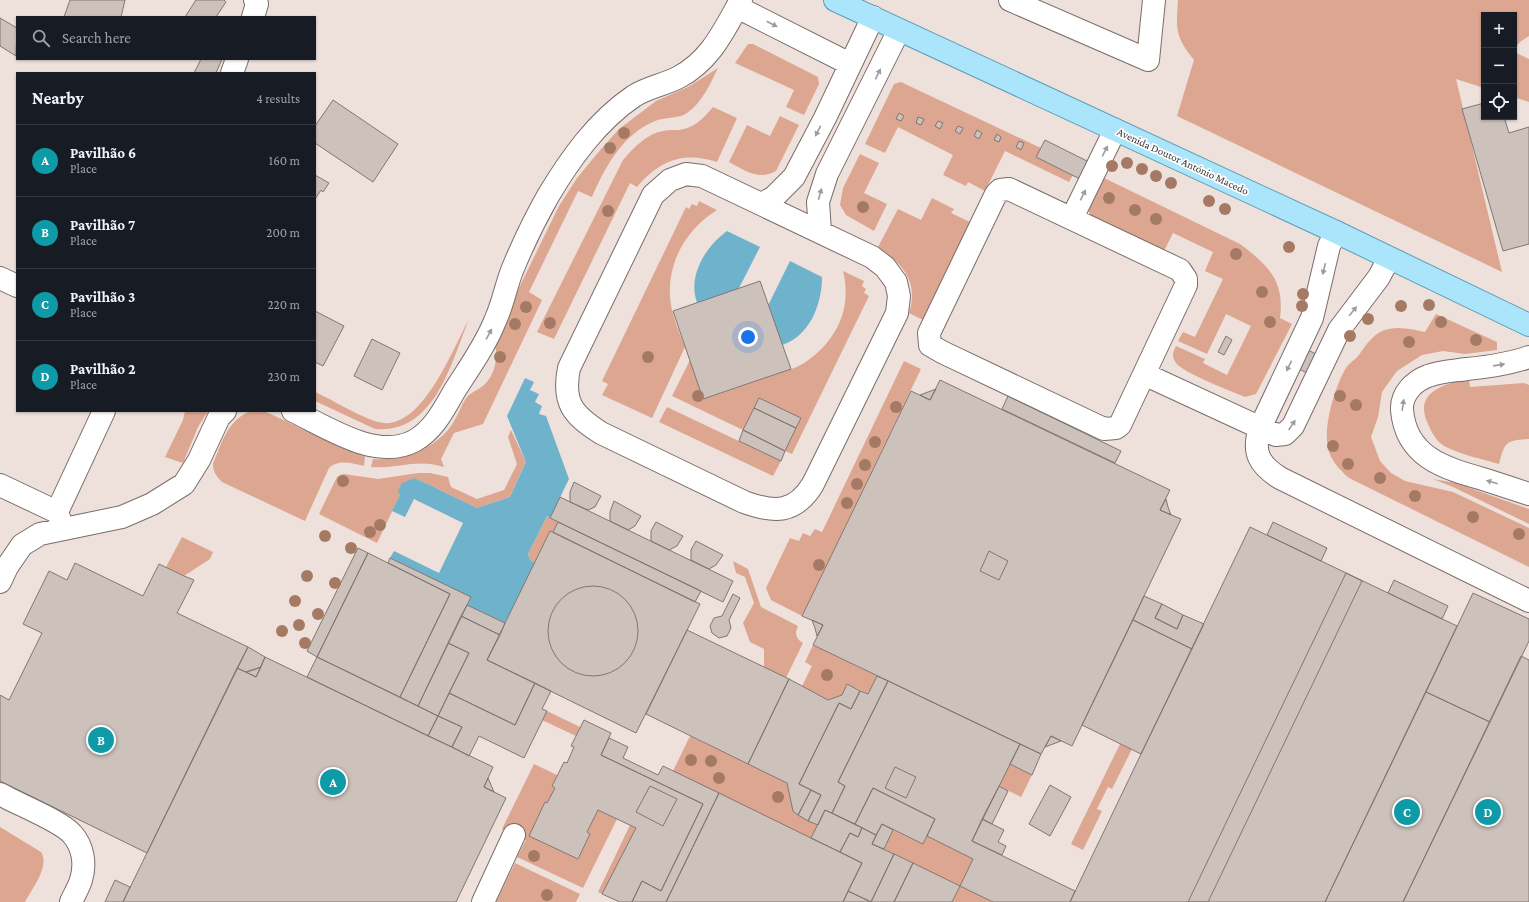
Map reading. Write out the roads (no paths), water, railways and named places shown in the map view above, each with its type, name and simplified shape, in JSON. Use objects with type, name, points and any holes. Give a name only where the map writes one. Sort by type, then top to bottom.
[{"type":"main road","name":"Avenida Doutor António Macedo","points":[[835,0],[1336,232],[1529,325]]},
{"type":"street","points":[[252,16],[257,4],[254,0]]},
{"type":"street","points":[[1010,0],[1148,60],[1154,0]]},
{"type":"street","points":[[296,412],[352,439],[384,448],[399,447],[414,441],[429,430],[443,412],[455,391],[463,358],[493,296],[512,270],[548,196],[573,159],[597,128],[635,96],[653,86],[678,78],[697,66],[714,47],[739,3],[850,64]]},
{"type":"street","points":[[762,204],[774,197],[794,177],[825,118],[873,17]]},
{"type":"street","points":[[820,232],[818,202],[827,174],[900,30]]},
{"type":"street","points":[[232,72],[237,60]]},
{"type":"street","points":[[1072,218],[1115,130]]},
{"type":"street","points":[[686,174],[702,176],[762,204],[872,257],[885,267],[896,282],[900,296],[897,313],[807,494],[793,505],[778,510],[763,509],[744,502],[601,432],[584,422],[572,410],[567,397],[566,383],[568,368],[654,195],[670,180],[686,174]]},
{"type":"street","points":[[1009,189],[1180,270],[1184,274],[1186,285],[1144,374],[1120,425],[1110,430],[1104,429],[930,345],[929,333],[996,194],[1000,190],[1009,189]]},
{"type":"street","points":[[1336,232],[1329,246],[1312,318],[1260,428],[1256,441],[1260,458],[1267,470],[1529,601]]},
{"type":"street","points":[[1144,374],[1276,435],[1285,434],[1293,426],[1339,330],[1379,277],[1389,258]]},
{"type":"street","points":[[0,278],[16,286]]},
{"type":"street","points":[[1529,357],[1513,363],[1442,372],[1427,376],[1415,383],[1406,392],[1402,405],[1403,419],[1409,434],[1417,447],[1429,459],[1446,468],[1529,494]]},
{"type":"street","points":[[60,520],[104,412]]},
{"type":"street","points":[[0,582],[7,567],[22,545],[60,520],[122,517],[152,504],[184,484],[199,460],[219,418],[224,412]]},
{"type":"street","points":[[0,485],[60,520]]},
{"type":"street","points":[[0,794],[62,826],[72,834],[83,852],[84,865],[81,880],[71,902]]},
{"type":"street","points":[[483,902],[514,835]]},
{"type":"water","points":[[727,231],[760,247],[716,333],[699,307],[695,296],[694,286],[696,275],[705,255],[711,246]]},
{"type":"water","points":[[790,261],[822,277],[819,299],[812,319],[798,336],[789,342],[774,347],[747,348]]},
{"type":"water","points":[[525,378],[534,382],[530,390],[539,394],[535,402],[542,406],[539,414],[546,416],[569,479],[550,518],[547,516],[528,554],[530,560],[535,563],[505,623],[467,605],[470,597],[390,558],[394,551],[439,573],[463,523],[414,499],[405,517],[392,511],[400,495],[398,491],[402,483],[415,478],[477,508],[510,497],[526,462],[507,416]]},
{"type":"place","name":"Pavilhão 7","points":[[101,740]]},
{"type":"place","name":"Pavilhão 6","points":[[333,782]]},
{"type":"place","name":"Pavilhão 3","points":[[1407,812]]},
{"type":"place","name":"Pavilhão 2","points":[[1488,812]]}]
